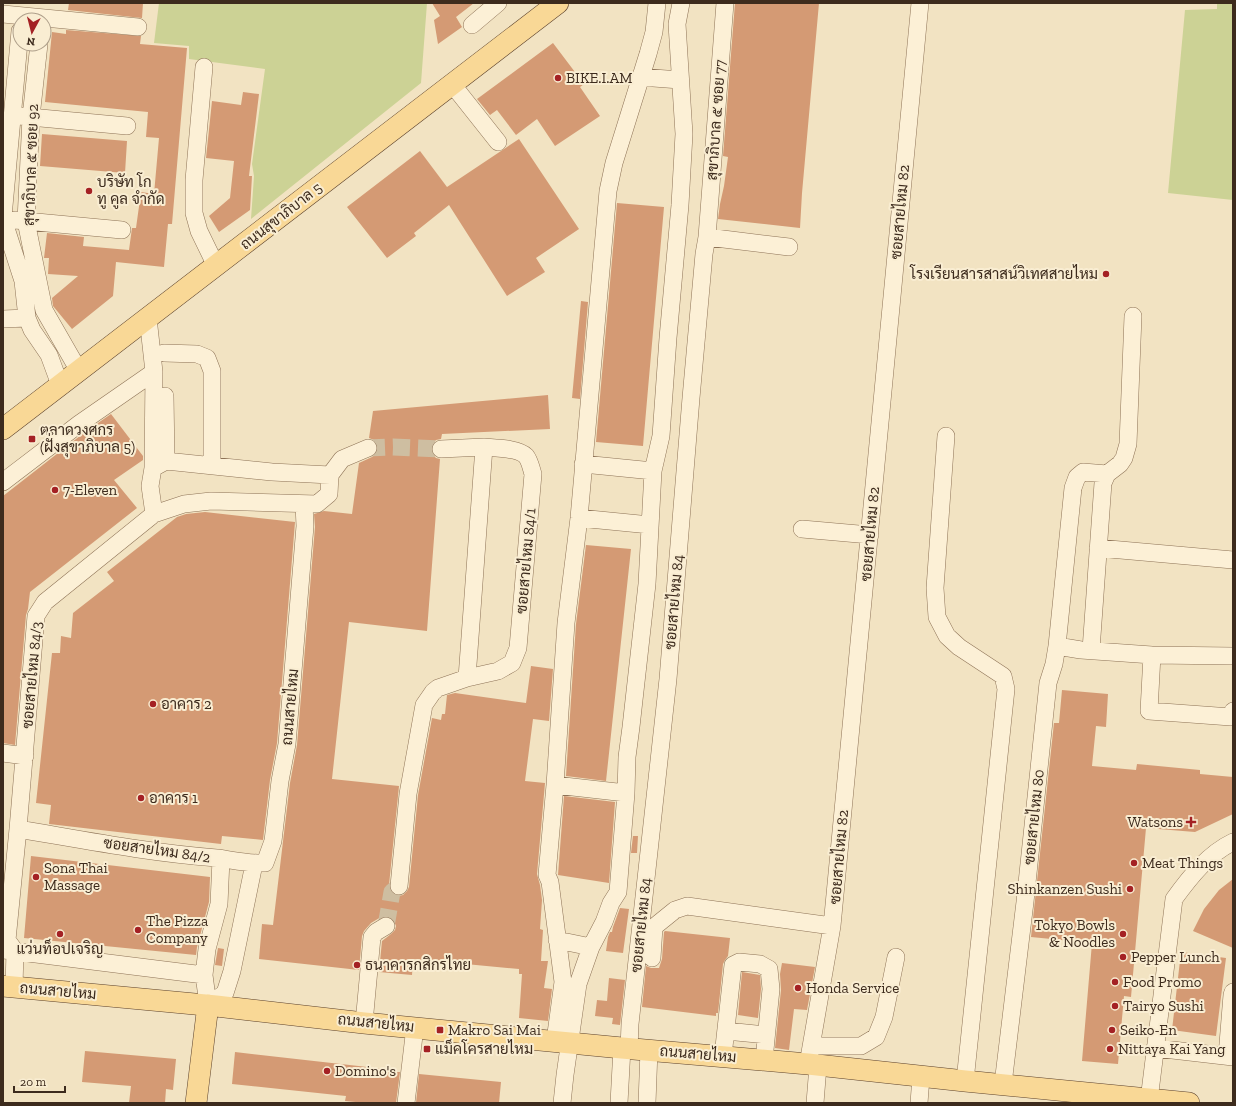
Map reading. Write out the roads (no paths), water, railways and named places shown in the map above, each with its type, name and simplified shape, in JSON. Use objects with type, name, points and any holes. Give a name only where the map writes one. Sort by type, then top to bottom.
[{"type":"main road","name":"ถนนสุขาภิบาล 5","points":[[3,429],[558,3]]},
{"type":"main road","name":"ถนนสายไหม","points":[[8,986],[633,1049],[764,1060],[812,1058],[921,1077],[965,1082],[1003,1084],[1056,1096],[1149,1100],[1181,1103]]},
{"type":"main road","points":[[196,1103],[208,1005]]},
{"type":"street","points":[[472,25],[498,3]]},
{"type":"street","points":[[562,1103],[563,982],[550,882],[547,875],[555,785],[566,623],[578,518],[608,191],[614,163],[654,32],[657,3]]},
{"type":"street","points":[[562,1042],[578,984],[591,947],[604,922],[611,903],[618,892],[626,793],[627,757],[647,584],[654,471],[661,436],[680,205],[684,134],[677,24],[681,3]]},
{"type":"street","name":"สุขาภิบาล ๕ ซอย 77","points":[[707,237],[725,3]]},
{"type":"street","name":"ซอยสายไหม 82","points":[[815,1103],[812,1058],[832,926],[920,3]]},
{"type":"street","points":[[52,15],[138,27]]},
{"type":"street","points":[[17,52],[7,115],[3,218],[23,281],[27,318],[32,330],[49,354],[60,385]]},
{"type":"street","name":"สุขาภิบาล ๕ ซอย 92","points":[[38,52],[31,117],[26,220],[44,310],[79,371]]},
{"type":"street","points":[[204,67],[194,180],[194,213],[199,231],[216,266]]},
{"type":"street","points":[[640,77],[680,80]]},
{"type":"street","points":[[452,84],[498,142]]},
{"type":"street","points":[[7,115],[127,126]]},
{"type":"street","points":[[3,218],[122,230]]},
{"type":"street","points":[[707,237],[789,247]]},
{"type":"street","name":"ซอยสายไหม 84","points":[[633,1049],[631,1016],[668,679],[691,398],[704,254],[707,237]]},
{"type":"street","points":[[153,314],[164,353],[160,464],[150,486],[154,514],[184,504],[211,501],[317,504],[329,494],[330,475],[342,460],[368,448]]},
{"type":"street","points":[[153,314],[154,372],[160,464]]},
{"type":"street","points":[[1092,650],[1102,483],[1107,474],[1120,464],[1124,458],[1128,444],[1133,316]]},
{"type":"street","points":[[3,319],[27,318]]},
{"type":"street","points":[[164,353],[197,354],[207,358],[212,371],[212,466]]},
{"type":"street","points":[[3,482],[79,424],[154,372]]},
{"type":"street","points":[[946,436],[935,588],[937,617],[947,636],[959,647],[1003,676],[1006,689],[965,1082]]},
{"type":"street","points":[[467,678],[484,447]]},
{"type":"street","name":"ซอยสายไหม 84/1","points":[[399,886],[408,794],[424,705],[433,692],[438,688],[467,678],[498,671],[512,663],[518,648],[533,474],[530,463],[526,456],[515,451],[484,447],[441,449]]},
{"type":"street","points":[[160,464],[212,466],[330,475]]},
{"type":"street","points":[[583,464],[654,471]]},
{"type":"street","name":"ซอยสายไหม 80","points":[[1003,1084],[1025,902],[1048,683],[1054,664],[1057,646],[1073,488],[1076,477],[1083,472],[1107,474]]},
{"type":"street","name":"ถนนสายไหม","points":[[254,864],[265,863],[274,841],[280,781],[287,744],[305,526],[304,504]]},
{"type":"street","name":"ซอยสายไหม 84/3","points":[[8,986],[9,951],[7,940],[25,756],[36,616],[45,602],[154,514]]},
{"type":"street","points":[[578,518],[650,525]]},
{"type":"street","points":[[802,529],[870,535]]},
{"type":"street","points":[[1098,548],[1233,560]]},
{"type":"street","points":[[1057,646],[1152,654],[1233,656]]},
{"type":"street","points":[[1152,654],[1149,711],[1231,717],[1233,711]]},
{"type":"street","points":[[3,753],[25,756]]},
{"type":"street","points":[[555,785],[626,793]]},
{"type":"street","name":"ซอยสายไหม 84/2","points":[[18,829],[188,856],[220,859],[219,904],[207,949],[204,975],[208,1005]]},
{"type":"street","points":[[1149,1100],[1174,899],[1191,876],[1220,849],[1233,842]]},
{"type":"street","points":[[208,1005],[225,992],[232,971],[254,864],[220,859]]},
{"type":"street","points":[[652,958],[654,927],[675,910],[687,906],[832,926]]},
{"type":"street","points":[[364,1023],[372,936],[386,926]]},
{"type":"street","points":[[557,940],[591,947]]},
{"type":"street","points":[[9,951],[204,975]]},
{"type":"street","points":[[812,1058],[861,1046],[876,1037],[884,1017],[896,957]]},
{"type":"street","points":[[723,1056],[733,965],[739,962],[746,962],[760,964],[769,970],[771,989],[764,1060]]},
{"type":"street","points":[[1155,1048],[1230,1056],[1233,992]]},
{"type":"street","points":[[406,1103],[415,1027]]},
{"type":"street","points":[[726,1031],[766,1035]]},
{"type":"street","points":[[620,1103],[633,1049]]},
{"type":"street","points":[[633,1049],[647,1103]]},
{"type":"street","points":[[919,1103],[921,1077]]},
{"type":"tunnel","points":[[368,448],[393,447],[441,449]]},
{"type":"tunnel","points":[[386,926],[392,892],[399,886]]},
{"type":"place","name":"BIKE.I.AM","points":[[558,78]]},
{"type":"place","name":"บริษัท โก ทู คูล จำกัด","points":[[89,191]]},
{"type":"place","name":"โรงเรียนสารสาสน์วิเทศสายไหม","points":[[1106,274]]},
{"type":"place","name":"ตลาดวงศกร (ฝั่งสุขาภิบาล 5)","points":[[32,439]]},
{"type":"place","name":"7-Eleven","points":[[55,490]]},
{"type":"place","name":"อาคาร 2","points":[[153,704]]},
{"type":"place","name":"อาคาร 1","points":[[141,798]]},
{"type":"place","name":"Watsons","points":[[1191,822]]},
{"type":"place","name":"Meat Things","points":[[1134,863]]},
{"type":"place","name":"Sona Thai Massage","points":[[36,877]]},
{"type":"place","name":"Shinkanzen Sushi","points":[[1130,889]]},
{"type":"place","name":"The Pizza Company","points":[[138,930]]},
{"type":"place","name":"แว่นท็อปเจริญ","points":[[60,934]]},
{"type":"place","name":"Tokyo Bowls & Noodles","points":[[1123,934]]},
{"type":"place","name":"Pepper Lunch","points":[[1123,957]]},
{"type":"place","name":"ธนาคารกสิกรไทย","points":[[357,965]]},
{"type":"place","name":"Food Promo","points":[[1115,982]]},
{"type":"place","name":"Honda Service","points":[[798,988]]},
{"type":"place","name":"Tairyo Sushi","points":[[1115,1006]]},
{"type":"place","name":"Makro Sai Mai","points":[[440,1030]]},
{"type":"place","name":"Seiko-En","points":[[1112,1030]]},
{"type":"place","name":"แม็คโครสายไหม","points":[[427,1049]]},
{"type":"place","name":"Nittaya Kai Yang","points":[[1110,1049]]},
{"type":"place","name":"Domino's","points":[[327,1071]]}]
